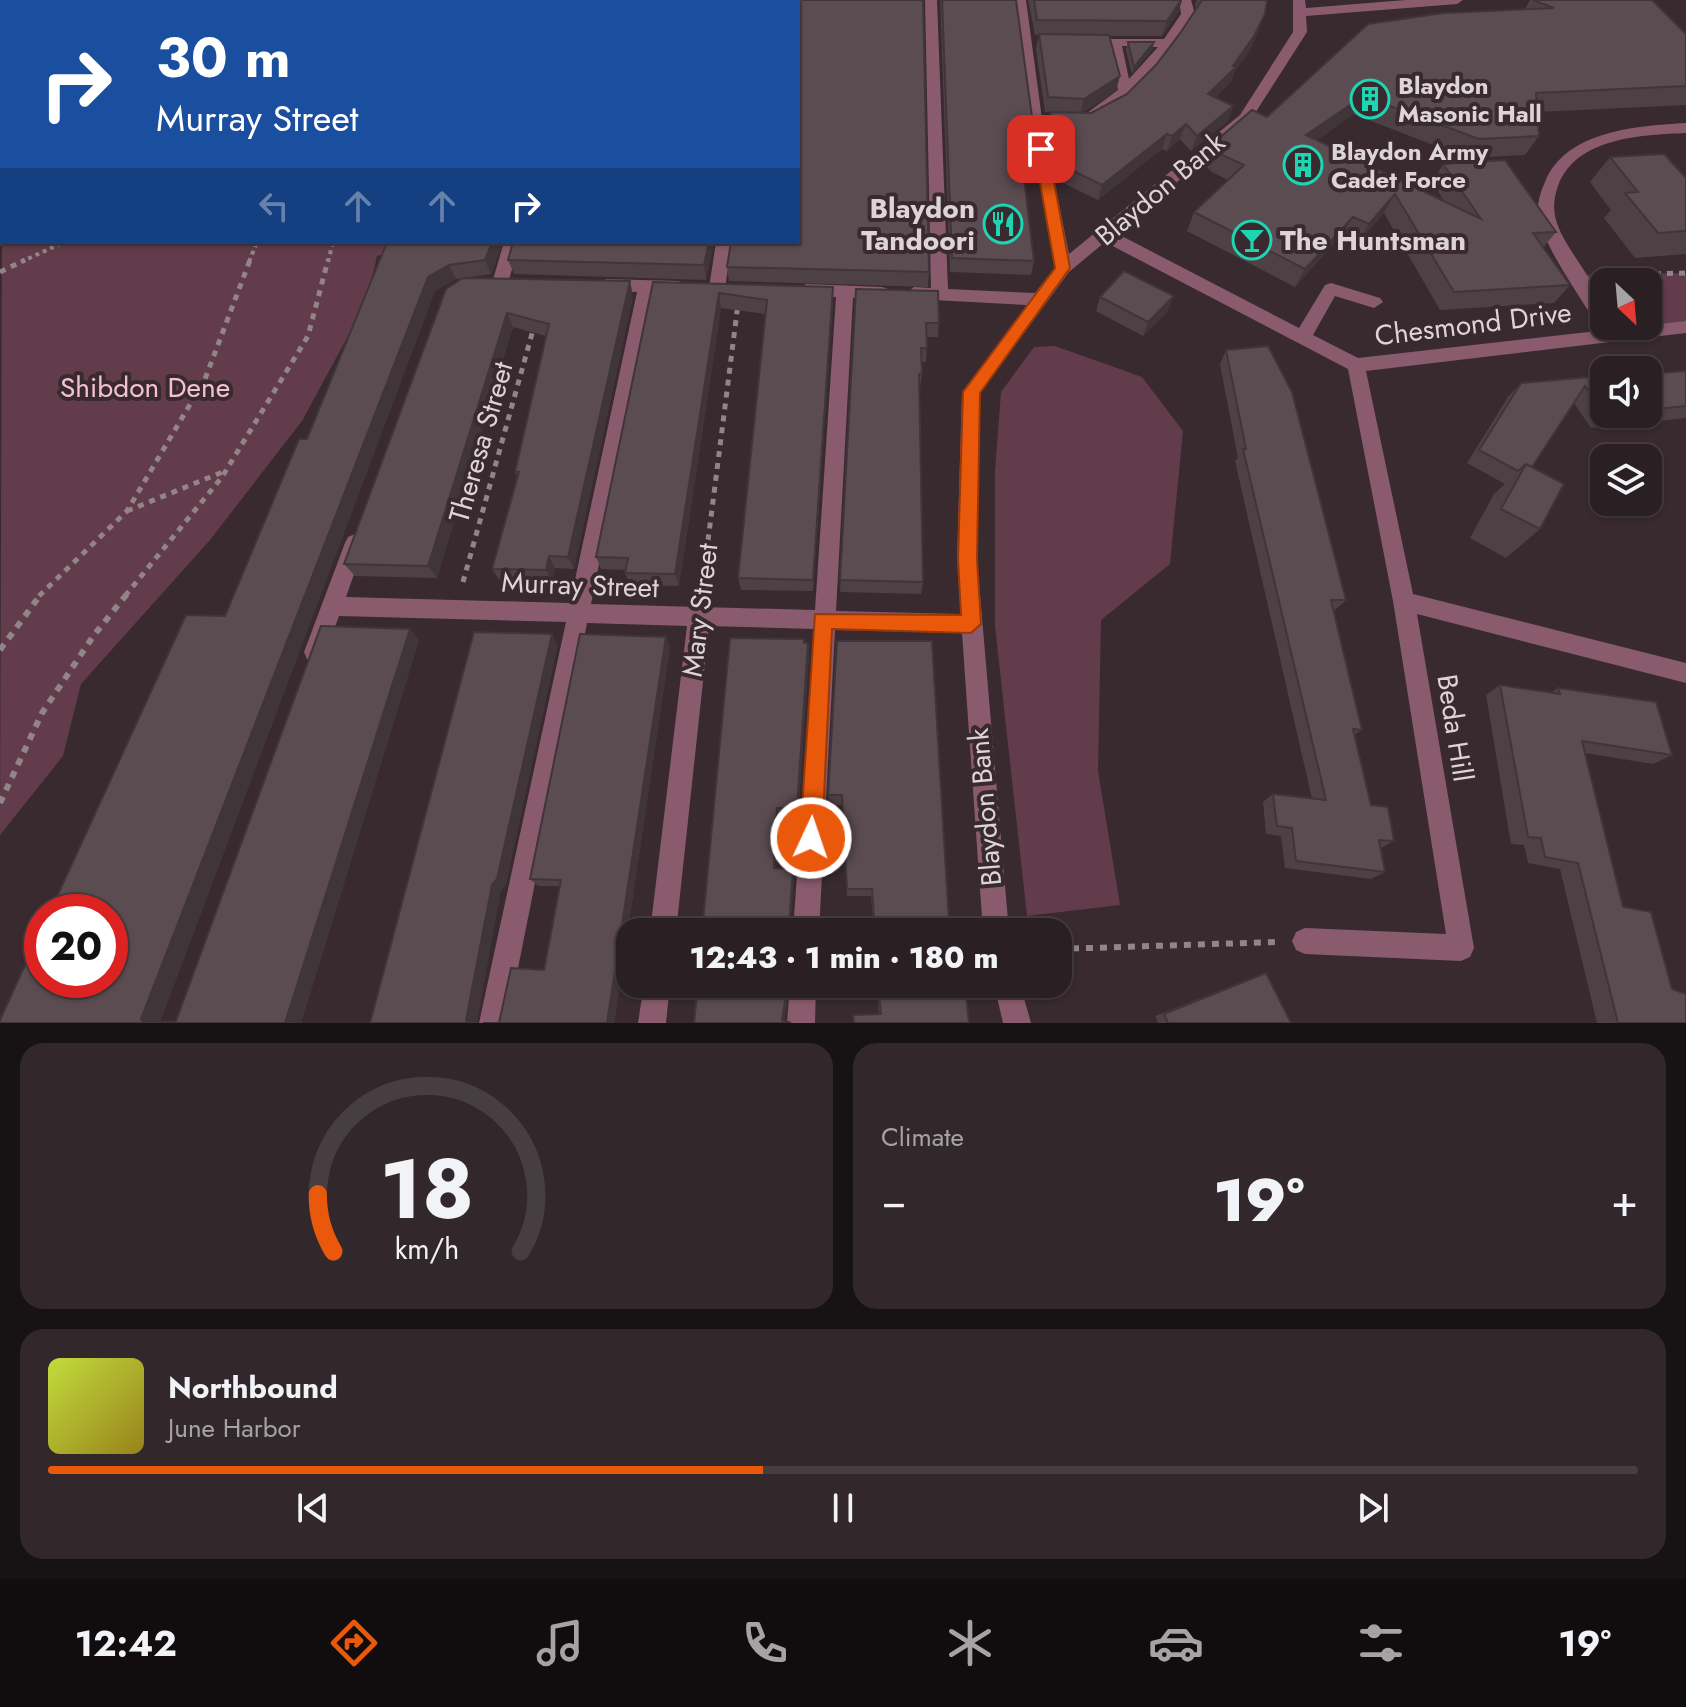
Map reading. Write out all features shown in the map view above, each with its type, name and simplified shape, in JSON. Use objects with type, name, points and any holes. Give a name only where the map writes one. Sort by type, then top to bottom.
[{"type":"street","points":[[931,0],[940,294]]},
{"type":"street","points":[[1020,0],[1031,42],[1063,268]]},
{"type":"street","points":[[1072,121],[1084,121],[1125,91],[1170,43],[1188,14],[1185,0]]},
{"type":"street","points":[[1300,6],[1457,0]]},
{"type":"street","name":"Blaydon Bank","points":[[995,918],[967,559],[971,392],[1037,299],[1063,268],[1245,118],[1300,32],[1300,6]]},
{"type":"street","points":[[1069,42],[1170,43]]},
{"type":"street","points":[[1114,42],[1125,91]]},
{"type":"street","points":[[1590,299],[1546,217],[1551,180],[1571,156],[1604,141],[1639,131],[1686,128]]},
{"type":"street","name":"Chesmond Drive","points":[[1106,235],[1304,335],[1356,365],[1590,330]]},
{"type":"street","points":[[500,283],[511,244]]},
{"type":"street","points":[[717,288],[724,244]]},
{"type":"street","points":[[591,285],[740,289]]},
{"type":"street","points":[[493,1023],[647,286]]},
{"type":"street","points":[[1304,335],[1331,289],[1374,302]]},
{"type":"street","points":[[784,290],[1037,299]]},
{"type":"street","points":[[807,918],[822,620],[845,292]]},
{"type":"street","name":"Chesmond Drive","points":[[1662,327],[1686,327]]},
{"type":"street","name":"Beda Hill","points":[[1305,941],[1461,948],[1404,601],[1356,365]]},
{"type":"street","points":[[309,666],[363,518]]},
{"type":"street","points":[[1404,601],[1686,673]]},
{"type":"street","name":"Murray Street","points":[[332,606],[971,624]]},
{"type":"street","name":"Mary Street","points":[[665,918],[699,617]]},
{"type":"street","points":[[652,1023],[655,998]]},
{"type":"street","points":[[801,1023],[802,998]]},
{"type":"street","points":[[1011,998],[1017,1023]]},
{"type":"path","points":[[0,272],[60,244]]},
{"type":"path","points":[[0,650],[36,599],[127,511],[205,379],[256,244]]},
{"type":"path","points":[[0,803],[42,713],[94,635],[226,471],[308,336],[332,244]]},
{"type":"path","points":[[1577,275],[1686,273]]},
{"type":"path","name":"Mary Street","points":[[699,617],[740,289]]},
{"type":"path","name":"Theresa Street","points":[[455,610],[534,329]]},
{"type":"path","points":[[127,511],[226,471]]},
{"type":"path","points":[[1072,949],[1305,941]]},
{"type":"green space","name":"Shibdon Dene","points":[[2,244],[419,244],[377,256],[367,301],[302,421],[210,540],[81,684],[63,756],[0,835]]},
{"type":"green space","points":[[1662,273],[1686,273],[1686,327],[1662,329]]},
{"type":"green space","points":[[1577,275],[1590,275],[1590,298]]},
{"type":"green space","points":[[1055,346],[1142,377],[1183,431],[1170,564],[1101,620],[1098,771],[1120,905],[1027,916],[995,626],[995,471],[1001,392],[1034,347]]},
{"type":"building","points":[[800,0],[923,0],[929,272],[727,267],[731,244],[800,244]]},
{"type":"building","points":[[942,0],[1016,0],[1037,153],[1020,145],[1034,261],[952,258]]},
{"type":"building","points":[[1034,0],[1181,0],[1167,21],[1037,20]]},
{"type":"building","points":[[1202,0],[1267,0],[1265,14],[1233,66],[1236,67],[1208,94],[1233,106],[1197,136],[1186,124],[1172,136],[1167,134],[1102,185],[1061,165],[1050,112],[1091,113],[1127,94],[1156,65]]},
{"type":"building","points":[[1533,0],[1652,0],[1686,34],[1686,86],[1536,93],[1539,136],[1479,139],[1363,96],[1306,135],[1481,219],[1443,164],[1505,160],[1556,232],[1533,233],[1570,285],[1454,292],[1395,194],[1369,224],[1353,217],[1305,269],[1194,212],[1244,165],[1220,154],[1211,145],[1252,110],[1267,117],[1368,24],[1443,13],[1554,8]]},
{"type":"building","points":[[1039,34],[1109,35],[1120,76],[1084,99],[1048,97]]},
{"type":"building","points":[[1128,42],[1154,42],[1134,67]]},
{"type":"building","points":[[1664,154],[1686,178],[1686,231],[1658,233],[1625,193],[1638,192],[1610,157]]},
{"type":"building","points":[[386,244],[491,244],[485,260],[449,265],[428,277],[141,1019],[144,1023],[0,1023],[24,967],[24,998],[128,998],[128,894],[58,894],[186,615],[225,616],[299,439],[307,439]]},
{"type":"building","points":[[512,244],[709,244],[704,265],[508,260]]},
{"type":"building","points":[[1124,271],[1174,296],[1148,322],[1100,297]]},
{"type":"building","points":[[463,278],[630,281],[568,557],[549,556],[546,570],[492,569],[519,472],[515,472],[549,324],[507,313],[428,566],[344,564],[446,289]]},
{"type":"building","points":[[653,282],[833,287],[813,580],[738,578],[767,300],[719,293],[675,574],[625,573],[628,558],[596,557]]},
{"type":"building","points":[[856,289],[938,291],[939,323],[926,323],[927,348],[921,348],[922,374],[919,374],[923,582],[840,580]]},
{"type":"building","points":[[1268,346],[1292,392],[1346,600],[1331,600],[1362,730],[1353,729],[1371,805],[1388,807],[1394,841],[1379,840],[1385,872],[1296,861],[1292,828],[1277,826],[1273,794],[1326,800],[1243,449],[1246,449],[1226,350]]},
{"type":"building","points":[[1686,371],[1686,406],[1662,409],[1662,373]]},
{"type":"building","points":[[1590,377],[1590,393],[1585,386],[1532,467],[1526,464],[1518,471],[1479,450],[1521,383]]},
{"type":"building","points":[[1526,464],[1564,484],[1540,529],[1501,509]]},
{"type":"building","points":[[321,626],[410,629],[285,1023],[149,1023],[176,1021]]},
{"type":"building","points":[[474,632],[552,634],[497,879],[492,885],[466,1020],[468,1023],[370,1023]]},
{"type":"building","points":[[580,634],[666,637],[623,918],[616,918],[616,964],[607,1023],[499,1023],[511,968],[544,970],[561,880],[530,879]]},
{"type":"building","points":[[730,638],[804,639],[804,643],[808,643],[797,808],[777,808],[774,868],[793,869],[790,918],[703,918]]},
{"type":"building","points":[[837,641],[932,641],[949,918],[874,918],[872,889],[847,889],[842,795],[828,795]]},
{"type":"building","points":[[1500,685],[1560,694],[1558,688],[1656,702],[1672,755],[1582,741],[1623,907],[1651,912],[1672,989],[1686,994],[1686,1023],[1618,1023],[1578,863],[1545,857],[1541,838],[1528,837]]},
{"type":"building","points":[[1266,973],[1291,1023],[1168,1023],[1164,1014]]},
{"type":"building","points":[[697,998],[786,998],[782,1020],[791,1023],[694,1023]]},
{"type":"building","points":[[879,998],[966,998],[969,1023],[854,1023],[853,1015],[881,1014]]},
{"type":"place","name":"Blaydon Masonic Hall","points":[[1370,99]]},
{"type":"place","name":"Blaydon Army Cadet Force","points":[[1303,165]]},
{"type":"place","name":"Blaydon Tandoori","points":[[1003,224]]},
{"type":"place","name":"The Huntsman","points":[[1252,240]]},
{"type":"route","points":[[811,838],[822,620],[971,624],[967,559],[971,392],[1037,299],[1063,268],[1041,149]]}]
